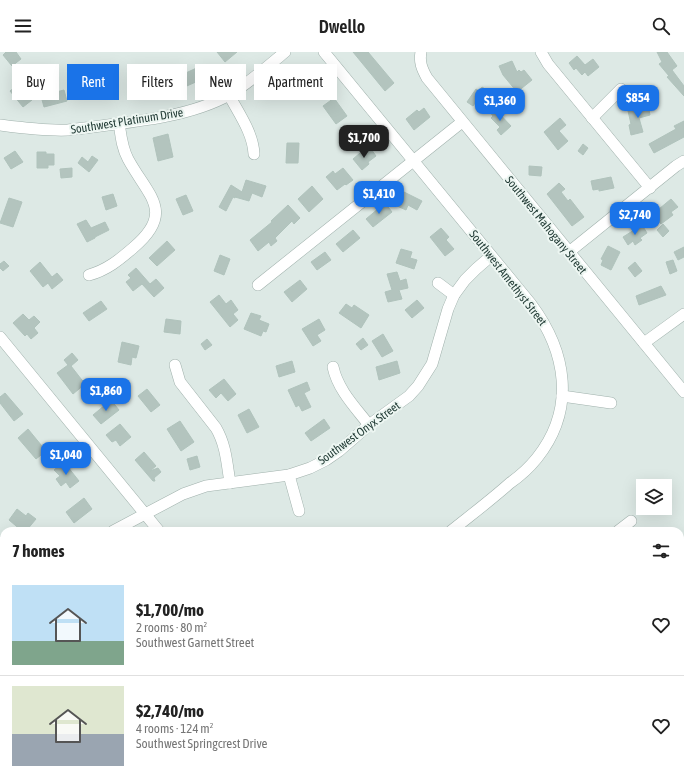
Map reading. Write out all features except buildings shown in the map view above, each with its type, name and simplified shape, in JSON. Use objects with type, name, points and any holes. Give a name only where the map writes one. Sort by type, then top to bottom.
[{"type":"street","name":"Southwest Platinum Drive","points":[[246,84],[285,52]]},
{"type":"street","name":"Southwest Amethyst Street","points":[[324,52],[531,304],[549,330],[555,346],[560,364],[562,396],[554,429],[546,445],[524,472],[456,527]]},
{"type":"street","name":"Southwest Mahogany Street","points":[[421,52],[421,69],[427,78],[684,392]]},
{"type":"street","points":[[541,52],[548,64],[650,188]]},
{"type":"street","points":[[592,118],[621,89]]},
{"type":"street","name":"Southwest Platinum Drive","points":[[0,125],[52,131],[172,115],[195,109],[217,100]]},
{"type":"street","points":[[232,100],[250,134],[254,154]]},
{"type":"street","points":[[258,285],[462,122]]},
{"type":"street","points":[[89,275],[100,272],[111,266],[148,235],[155,217],[155,207],[151,196],[127,158],[122,144],[119,123]]},
{"type":"street","points":[[569,252],[684,161]]},
{"type":"street","name":"Southwest Onyx Street","points":[[120,527],[144,513],[183,494],[206,486],[289,475],[310,468],[326,460],[369,425],[409,396],[425,376],[432,364],[448,309],[454,295],[469,276],[492,256]]},
{"type":"street","points":[[438,284],[454,295]]},
{"type":"street","points":[[644,343],[684,314]]},
{"type":"street","points":[[0,337],[156,527]]},
{"type":"street","points":[[175,365],[180,382],[221,435],[224,444],[230,483]]},
{"type":"street","points":[[333,367],[335,378],[341,388],[369,425]]},
{"type":"street","points":[[562,396],[611,403]]},
{"type":"street","points":[[289,475],[299,511]]},
{"type":"street","points":[[623,527],[630,521]]}]
